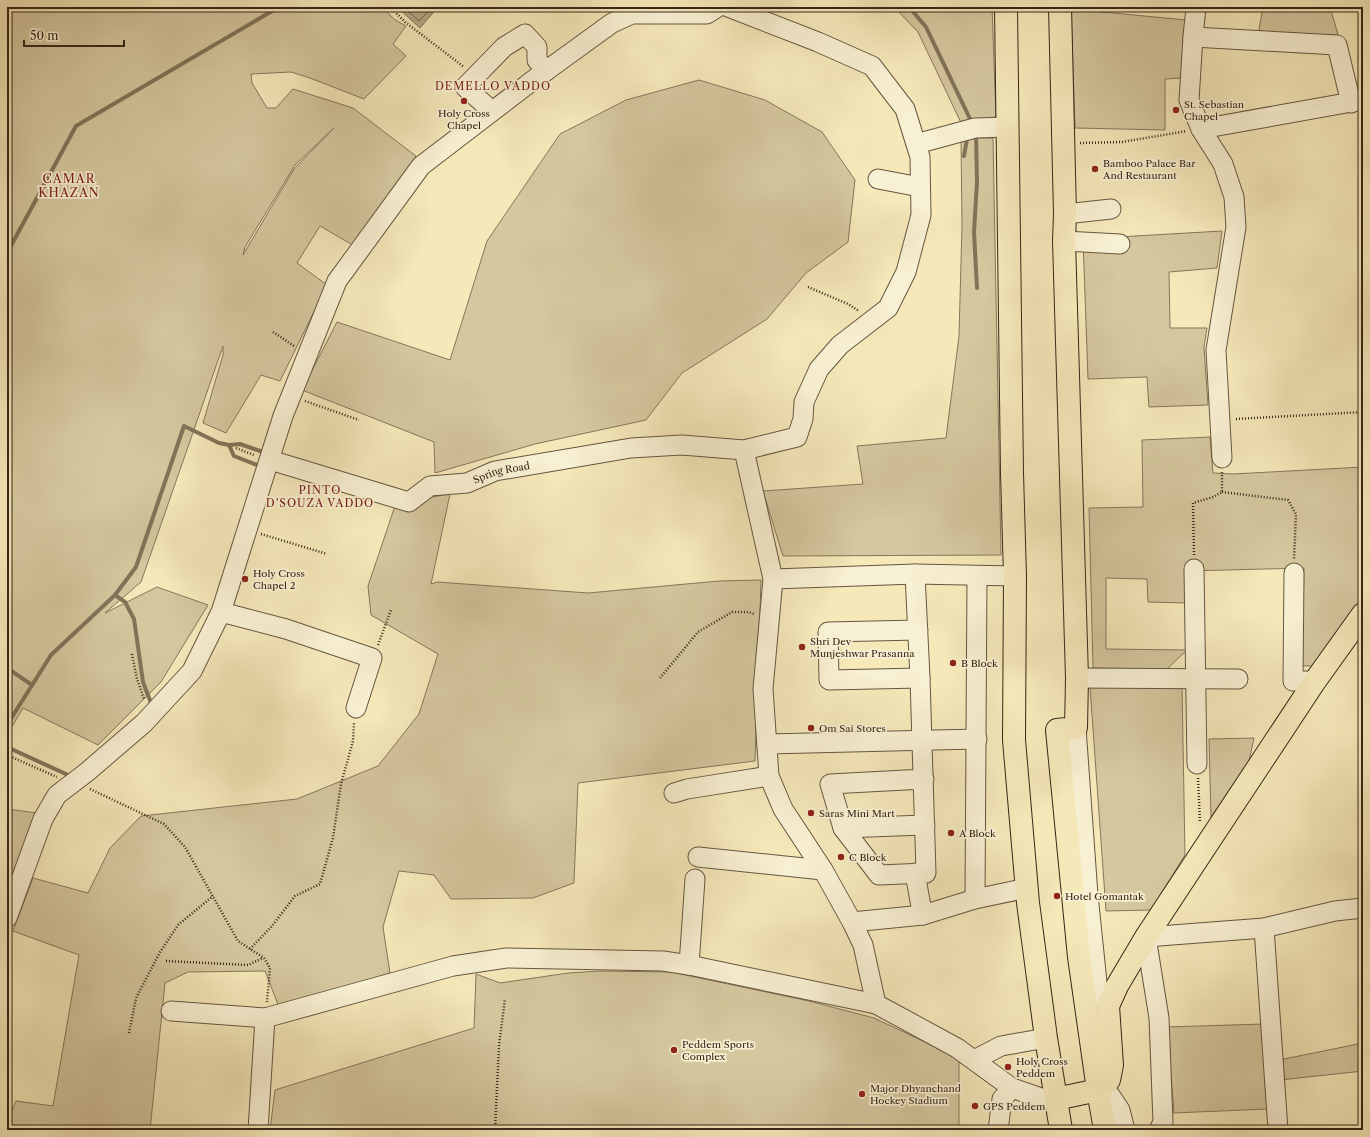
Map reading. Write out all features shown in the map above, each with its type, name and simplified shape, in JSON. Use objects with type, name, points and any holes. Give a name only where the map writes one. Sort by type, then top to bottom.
[{"type":"main road","points":[[1006,7],[1012,473],[1015,576],[1014,740],[1027,888],[1046,1038],[1061,1130]]},
{"type":"main road","points":[[1060,7],[1065,214],[1064,241],[1077,678],[1076,728],[1057,730],[1079,957],[1105,1130]]},
{"type":"main road","points":[[1056,1099],[1098,1090],[1109,1080],[1112,1065],[1108,1006],[1117,986],[1146,937],[1315,681],[1360,626]]},
{"type":"main road","points":[[1056,1099],[1074,1130]]},
{"type":"street","points":[[7,918],[43,819],[57,795],[88,772],[144,723],[192,671],[221,612],[283,416],[337,281],[421,166],[492,111],[612,23],[632,14],[707,14],[718,7]]},
{"type":"street","points":[[728,7],[818,42],[872,66],[905,109],[920,158],[921,215],[906,272],[888,308],[840,345],[819,369],[804,402],[803,419],[797,436],[744,450],[773,579],[763,689],[769,776],[783,809],[823,870],[864,945],[876,1004]]},
{"type":"street","points":[[1196,7],[1189,100],[1201,129],[1224,164],[1234,197],[1236,227],[1216,350],[1222,458]]},
{"type":"street","points":[[492,111],[465,87],[504,47],[525,34],[537,47],[537,60],[546,71]]},
{"type":"street","points":[[1193,37],[1338,46],[1357,101],[1201,129]]},
{"type":"street","points":[[916,144],[975,128],[1008,127]]},
{"type":"street","points":[[878,179],[920,187]]},
{"type":"street","points":[[1065,214],[1110,209]]},
{"type":"street","points":[[1064,241],[1120,244]]},
{"type":"street","name":"Spring Road","points":[[269,463],[409,502],[430,486],[467,482],[495,471],[630,448],[682,445],[744,450]]},
{"type":"street","points":[[1194,569],[1197,679],[1197,764]]},
{"type":"street","points":[[1294,573],[1293,681],[1315,681]]},
{"type":"street","points":[[773,579],[915,574],[1015,576]]},
{"type":"street","points":[[915,574],[918,630],[926,825],[926,873],[879,875],[843,828],[830,784],[924,779]]},
{"type":"street","points":[[975,899],[977,576]]},
{"type":"street","points":[[221,612],[286,630],[372,658],[356,708]]},
{"type":"street","points":[[918,630],[828,632],[829,680],[920,678]]},
{"type":"street","points":[[1077,678],[1238,679]]},
{"type":"street","points":[[1076,728],[1088,895],[1098,992],[1108,1006]]},
{"type":"street","points":[[767,744],[977,739]]},
{"type":"street","points":[[680,791],[769,776]]},
{"type":"street","points":[[843,828],[926,825]]},
{"type":"street","points":[[698,857],[823,870]]},
{"type":"street","points":[[915,873],[923,915]]},
{"type":"street","points":[[689,965],[695,879]]},
{"type":"street","points":[[852,922],[923,915],[975,899],[1027,888]]},
{"type":"street","points":[[1159,1130],[1163,1122],[1159,1018],[1146,937],[1264,928],[1335,910],[1363,908]]},
{"type":"street","points":[[1264,928],[1278,1130]]},
{"type":"street","points":[[171,1011],[265,1018],[453,966],[506,958],[663,961],[689,965],[876,1004],[957,1048],[1012,1088],[1041,1098],[1056,1099]]},
{"type":"street","points":[[258,1130],[265,1018]]},
{"type":"street","points":[[974,1060],[1001,1046],[1046,1038]]},
{"type":"street","points":[[998,1130],[1002,1099],[1012,1088]]},
{"type":"street","points":[[1098,1090],[1110,1095],[1120,1110],[1125,1130]]},
{"type":"street","points":[[245,1130],[248,1107],[260,1108]]},
{"type":"path","points":[[390,7],[405,22],[476,75]]},
{"type":"path","points":[[1063,143],[1122,142],[1172,134]]},
{"type":"path","points":[[808,287],[848,304],[873,320]]},
{"type":"path","points":[[274,332],[308,355]]},
{"type":"path","points":[[291,396],[359,420]]},
{"type":"path","points":[[1251,418],[1363,412]]},
{"type":"path","points":[[1222,458],[1222,492]]},
{"type":"path","points":[[1194,569],[1193,503],[1213,497],[1222,492],[1288,500],[1296,514],[1294,573]]},
{"type":"path","points":[[247,529],[326,554]]},
{"type":"path","points":[[372,658],[391,610]]},
{"type":"path","points":[[660,678],[698,632],[732,612],[748,612],[770,620]]},
{"type":"path","points":[[132,654],[144,699],[152,714]]},
{"type":"path","points":[[250,949],[272,926],[295,896],[320,884],[333,838],[341,784],[353,741],[356,708]]},
{"type":"path","points":[[7,755],[56,775],[70,785],[164,824],[185,848],[238,941],[264,958],[270,968],[265,1018]]},
{"type":"path","points":[[1197,764],[1202,852]]},
{"type":"path","points":[[129,1033],[136,998],[160,952],[178,925],[212,896]]},
{"type":"path","points":[[166,961],[248,965],[264,958]]},
{"type":"path","points":[[495,1130],[498,1045],[505,999]]},
{"type":"shaded area","points":[[7,7],[382,7],[395,20],[406,26],[393,44],[406,56],[364,99],[291,72],[251,74],[252,83],[267,108],[276,108],[293,89],[353,108],[416,156],[356,247],[320,226],[297,263],[327,285],[280,381],[261,375],[226,433],[203,423],[223,355],[223,346],[141,582],[105,613],[157,587],[208,605],[161,682],[98,745],[23,708],[7,735]],"holes":[[[334,128],[294,169],[243,255],[245,247],[295,165]]]},
{"type":"shaded area","points":[[894,7],[992,7],[996,117],[979,120],[963,127],[918,32]]},
{"type":"shaded area","points":[[1263,7],[1330,7],[1339,38],[1258,35]]},
{"type":"shaded area","points":[[1071,9],[1186,20],[1182,78],[1165,79],[1165,130],[1075,128]]},
{"type":"shaded area","points":[[699,80],[765,100],[822,132],[855,180],[848,242],[806,273],[767,319],[682,373],[646,420],[535,444],[435,473],[434,442],[302,390],[337,322],[450,360],[487,241],[560,134],[626,100]]},
{"type":"shaded area","points":[[961,138],[993,138],[1001,555],[783,556],[763,491],[863,484],[857,446],[946,438],[959,336],[962,226]]},
{"type":"shaded area","points":[[1222,231],[1217,268],[1169,272],[1170,328],[1207,328],[1204,347],[1208,405],[1149,407],[1147,377],[1088,379],[1083,239]]},
{"type":"shaded area","points":[[1210,437],[1213,473],[1233,474],[1363,467],[1363,602],[1315,666],[1302,666],[1304,568],[1187,571],[1186,603],[1148,602],[1147,579],[1106,578],[1106,649],[1187,650],[1167,669],[1093,668],[1089,508],[1143,507],[1142,440]]},
{"type":"shaded area","points":[[450,494],[431,584],[437,582],[588,593],[719,581],[761,580],[755,761],[578,783],[574,883],[533,898],[451,899],[434,875],[399,871],[383,927],[390,973],[279,1007],[265,971],[188,972],[165,983],[150,1130],[7,1130],[7,1122],[16,1101],[53,1106],[79,955],[13,931],[33,878],[88,893],[110,848],[141,816],[297,799],[378,766],[419,714],[438,654],[371,615],[368,586],[396,503]]},
{"type":"shaded area","points":[[1182,686],[1185,855],[1151,910],[1106,911],[1090,687]]},
{"type":"shaded area","points":[[1254,738],[1249,761],[1211,817],[1209,739]]},
{"type":"shaded area","points":[[7,809],[37,813],[7,889]]},
{"type":"shaded area","name":"Peddem Sports Complex","points":[[600,971],[671,972],[809,1001],[874,1018],[959,1058],[959,1130],[270,1130],[275,1090],[474,1028],[476,974],[500,983],[568,973]]},
{"type":"shaded area","points":[[1264,1024],[1267,1109],[1174,1113],[1167,1027]]},
{"type":"shaded area","points":[[1363,1043],[1363,1071],[1280,1080],[1279,1060]]},
{"type":"water","points":[[397,7],[438,7],[420,28]]},
{"type":"waterway","points":[[7,253],[76,126],[279,7]]},
{"type":"waterway","points":[[909,7],[926,27],[972,123]]},
{"type":"waterway","points":[[976,133],[977,182],[974,232],[977,288]]},
{"type":"waterway","points":[[964,156],[967,139],[970,137]]},
{"type":"waterway","points":[[7,725],[51,655],[115,595],[136,567],[184,426],[219,443],[229,445],[240,444],[266,453]]},
{"type":"waterway","points":[[229,445],[234,456],[257,465]]},
{"type":"waterway","points":[[115,595],[125,602],[134,619],[143,682],[151,703]]},
{"type":"waterway","points":[[7,668],[32,685]]},
{"type":"waterway","points":[[7,747],[68,775]]},
{"type":"place","name":"Holy Cross Chapel","points":[[464,101]]},
{"type":"place","name":"St. Sebastian Chapel","points":[[1176,110]]},
{"type":"place","name":"Bamboo Palace Bar And Restaurant","points":[[1095,169]]},
{"type":"place","name":"Holy Cross Chapel 2","points":[[245,579]]},
{"type":"place","name":"Shri Dev Munjeshwar Prasanna","points":[[802,647]]},
{"type":"place","name":"B Block","points":[[953,663]]},
{"type":"place","name":"Om Sai Stores","points":[[811,728]]},
{"type":"place","name":"Saras Mini Mart","points":[[811,813]]},
{"type":"place","name":"A Block","points":[[951,833]]},
{"type":"place","name":"C Block","points":[[841,857]]},
{"type":"place","name":"Hotel Gomantak","points":[[1057,896]]},
{"type":"place","name":"Peddem Sports Complex","points":[[674,1050]]},
{"type":"place","name":"Holy Cross Peddem","points":[[1008,1067]]},
{"type":"place","name":"Major Dhyanchand Hockey Stadium","points":[[862,1094]]},
{"type":"place","name":"GPS Peddem","points":[[975,1106]]},
{"type":"district","name":"DEMELLO VADDO","points":[[493,86]]},
{"type":"district","name":"CAMAR KHAZAN","points":[[69,185]]},
{"type":"district","name":"PINTO D’SOUZA VADDO","points":[[320,496]]}]
